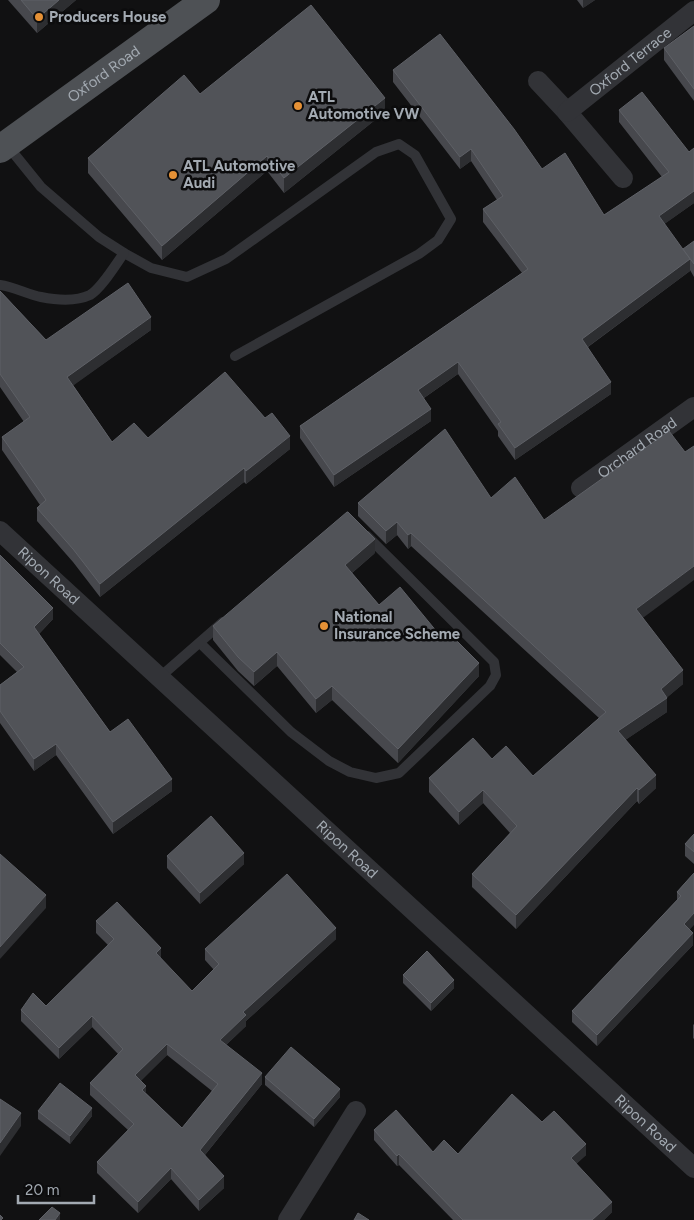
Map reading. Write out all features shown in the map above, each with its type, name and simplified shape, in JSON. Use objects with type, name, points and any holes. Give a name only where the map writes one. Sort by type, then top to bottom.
[{"type":"main road","name":"Oxford Road","points":[[3,146],[206,0]]},
{"type":"street","name":"Oxford Terrace","points":[[567,112],[694,11]]},
{"type":"street","points":[[538,81],[623,178]]},
{"type":"street","name":"Orchard Road","points":[[581,488],[694,408]]},
{"type":"street","name":"Ripon Road","points":[[0,531],[694,1168]]},
{"type":"street","points":[[288,1220],[356,1111]]},
{"type":"lane","points":[[3,146],[41,187],[99,237],[151,268],[186,277],[226,259],[376,152],[399,144],[415,156],[450,219],[438,240],[418,254],[235,356]]},
{"type":"lane","points":[[0,285],[40,297],[69,301],[90,295],[106,278],[124,253]]},
{"type":"lane","points":[[200,643],[291,732],[329,761],[350,772],[376,778],[399,773],[490,686],[496,675],[494,662],[362,532]]},
{"type":"lane","points":[[160,677],[229,617]]},
{"type":"building","points":[[21,0],[59,0],[37,19]]},
{"type":"building","points":[[311,5],[385,98],[284,178],[267,156],[162,246],[88,158],[184,75],[200,94]]},
{"type":"building","points":[[694,26],[694,89],[664,48]]},
{"type":"building","points":[[440,34],[514,129],[542,169],[565,153],[604,215],[669,172],[619,110],[642,92],[689,152],[694,148],[694,191],[659,216],[690,259],[582,339],[611,382],[515,448],[498,424],[501,422],[458,362],[418,390],[431,409],[334,475],[300,426],[528,269],[483,209],[503,196],[471,149],[460,157],[393,70]]},
{"type":"building","points":[[694,241],[694,264],[683,249]]},
{"type":"building","points":[[128,283],[151,317],[67,377],[112,442],[134,423],[148,438],[225,372],[265,418],[272,413],[290,436],[246,471],[244,468],[100,584],[73,549],[37,508],[46,500],[2,437],[30,417],[0,374],[0,291],[46,340]]},
{"type":"building","points":[[445,429],[491,498],[515,477],[544,520],[669,431],[685,452],[694,446],[694,566],[636,609],[683,670],[661,689],[667,698],[618,731],[656,775],[639,790],[637,788],[516,915],[472,874],[517,826],[483,790],[459,812],[429,778],[473,738],[492,759],[506,746],[533,776],[606,712],[411,533],[408,535],[397,522],[386,531],[358,503]]},
{"type":"building","points":[[347,512],[375,539],[345,565],[379,605],[400,587],[442,638],[448,632],[479,663],[398,749],[332,686],[316,699],[277,652],[254,672],[238,657],[213,626]]},
{"type":"building","points":[[0,555],[53,608],[34,627],[110,732],[128,719],[172,779],[113,822],[56,744],[34,759],[0,711],[0,685],[24,667],[0,643]]},
{"type":"building","points":[[211,816],[244,853],[200,893],[167,856]]},
{"type":"building","points":[[694,834],[694,852],[685,844]]},
{"type":"building","points":[[0,854],[46,895],[0,947]]},
{"type":"building","points":[[694,873],[694,913],[684,924],[693,933],[597,1035],[572,1011],[681,896],[677,892]]},
{"type":"building","points":[[287,874],[336,928],[243,1012],[246,1015],[220,1040],[262,1073],[200,1150],[224,1176],[199,1200],[171,1168],[138,1202],[97,1162],[134,1124],[90,1083],[123,1049],[92,1016],[59,1048],[21,1010],[33,993],[46,1006],[114,939],[96,921],[117,902],[161,948],[156,953],[192,991],[219,964],[205,949]],"holes":[[[167,1044],[218,1084],[182,1128],[142,1090],[146,1086],[135,1075]]]},
{"type":"building","points":[[427,951],[454,980],[431,1003],[403,975]]},
{"type":"building","points":[[291,1047],[340,1089],[314,1119],[265,1077]]},
{"type":"building","points":[[60,1083],[92,1108],[70,1136],[38,1111]]},
{"type":"building","points":[[512,1094],[542,1122],[554,1111],[586,1144],[571,1158],[612,1202],[592,1220],[463,1220],[399,1154],[397,1156],[374,1130],[396,1110],[433,1152],[444,1140],[458,1154]]},
{"type":"building","points":[[0,1099],[21,1113],[0,1143]]},
{"type":"building","points":[[52,1207],[60,1213],[55,1220],[39,1220]]},
{"type":"building","points":[[358,1213],[369,1220],[354,1220]]},
{"type":"place","name":"Producers House","points":[[39,17]]},
{"type":"place","name":"ATL Automotive VW","points":[[298,106]]},
{"type":"place","name":"ATL Automotive Audi","points":[[173,175]]},
{"type":"place","name":"National Insurance Scheme","points":[[324,626]]}]
